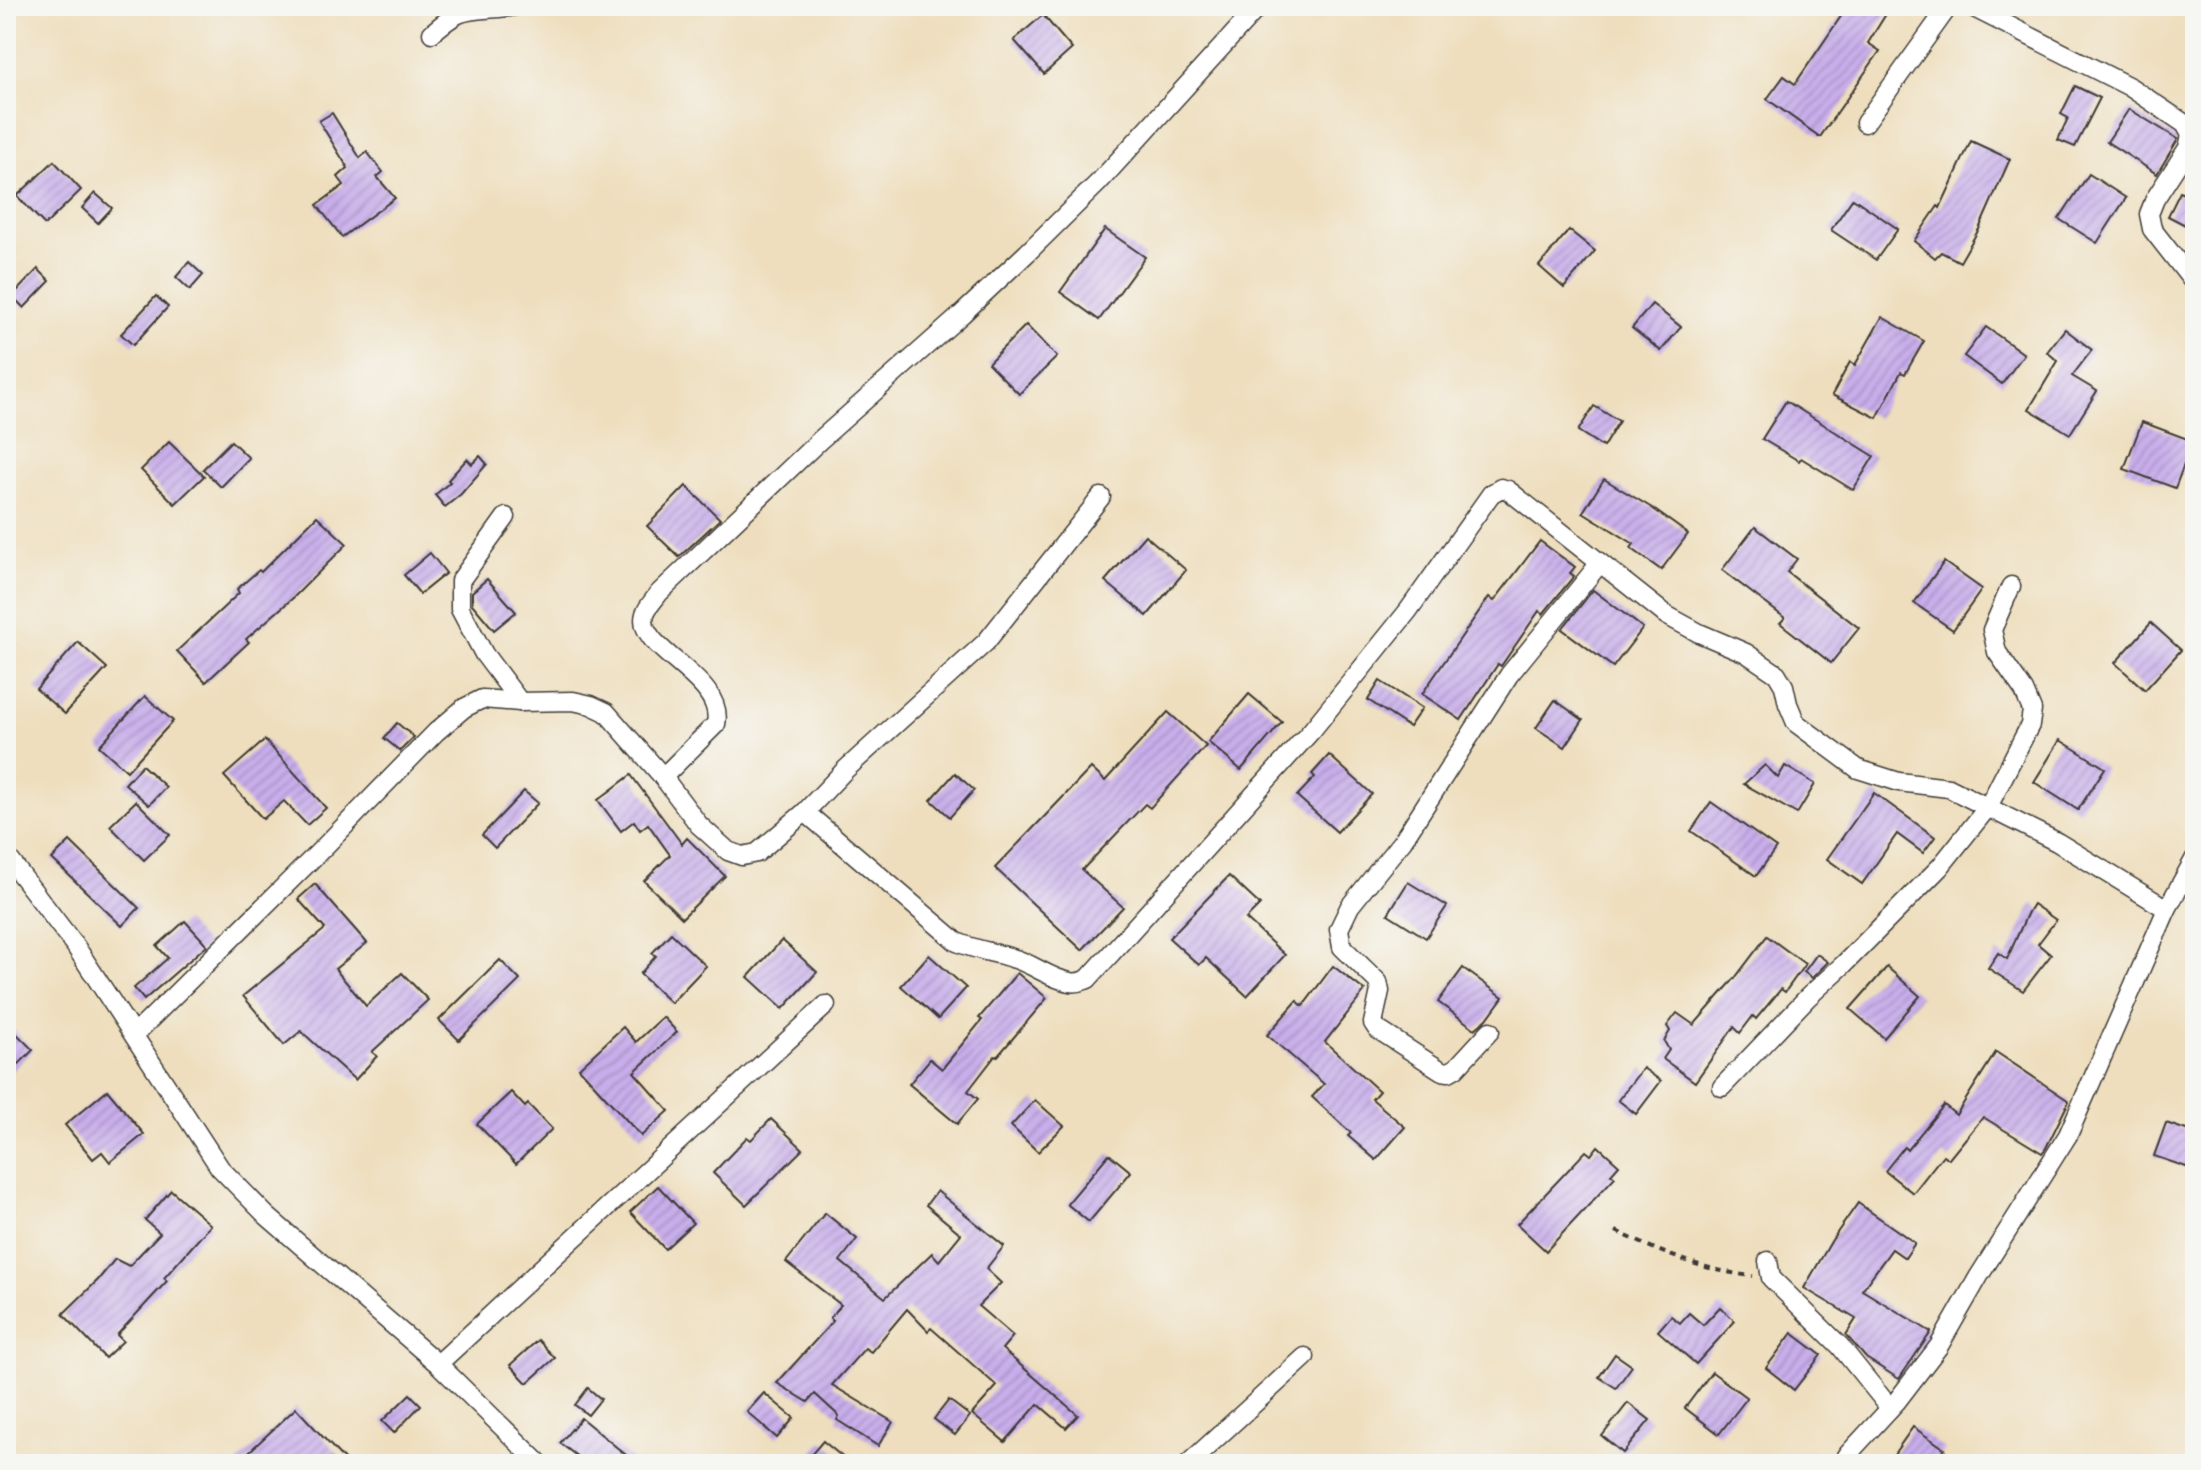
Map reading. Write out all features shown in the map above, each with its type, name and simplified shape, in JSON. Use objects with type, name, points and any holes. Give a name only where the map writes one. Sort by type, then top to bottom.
[{"type":"street","points":[[432,33],[459,14],[515,6]]},
{"type":"street","points":[[663,777],[716,724],[718,715],[716,703],[651,638],[644,627],[645,614],[659,593],[820,440],[1037,243],[1099,182],[1259,6]]},
{"type":"street","points":[[1865,123],[1949,6]]},
{"type":"street","points":[[1970,6],[2130,87],[2185,124],[2191,135],[2188,148],[2155,199],[2149,214],[2152,229],[2195,284]]},
{"type":"street","points":[[805,812],[957,942],[1012,958],[1065,981],[1076,984],[1088,979],[1312,730],[1408,611],[1491,494],[1501,488],[1508,490],[1666,615],[1746,653],[1777,674],[1796,723],[1858,769],[1899,782],[1949,788],[2057,842],[2167,909]]},
{"type":"street","points":[[134,1035],[436,732],[464,708],[482,699],[573,701],[606,712],[663,777],[699,825],[728,851],[742,856],[757,853],[986,642],[1101,497]]},
{"type":"street","points":[[506,517],[460,581],[460,609],[484,654],[520,702]]},
{"type":"street","points":[[1490,1031],[1449,1072],[1442,1071],[1377,1029],[1373,1023],[1380,991],[1378,982],[1342,947],[1339,929],[1350,906],[1403,840],[1509,675],[1600,563]]},
{"type":"street","points":[[1722,1087],[1940,867],[1988,807],[2030,725],[2032,710],[2024,691],[1997,652],[1992,630],[2011,586]]},
{"type":"street","points":[[1842,1464],[1939,1346],[2068,1135],[2167,909],[2195,858]]},
{"type":"street","points":[[10,868],[76,947],[220,1168],[267,1216],[438,1364],[540,1464]]},
{"type":"street","points":[[438,1364],[826,1005]]},
{"type":"street","points":[[1770,1269],[1840,1346],[1890,1408]]},
{"type":"street","points":[[1188,1464],[1305,1357]]},
{"type":"path","points":[[1616,1231],[1697,1265],[1730,1274],[1770,1269]]},
{"type":"building","points":[[1848,6],[1891,6],[1868,43],[1880,51],[1820,137],[1767,99],[1784,76],[1795,84]]},
{"type":"building","points":[[1043,15],[1072,49],[1044,74],[1014,40]]},
{"type":"building","points":[[2075,86],[2100,98],[2075,147],[2058,140],[2068,118],[2061,114]]},
{"type":"building","points":[[2129,109],[2178,139],[2157,174],[2107,142]]},
{"type":"building","points":[[332,113],[360,158],[367,152],[383,172],[377,177],[395,198],[342,237],[317,205],[344,185],[338,177],[348,168],[319,121]]},
{"type":"building","points":[[1971,141],[2010,159],[1979,229],[1960,262],[1941,252],[1935,258],[1914,241],[1938,206],[1940,208]]},
{"type":"building","points":[[54,161],[81,190],[45,225],[17,196]]},
{"type":"building","points":[[2089,174],[2126,198],[2097,243],[2059,219]]},
{"type":"building","points":[[2180,192],[2195,199],[2195,230],[2168,216]]},
{"type":"building","points":[[95,193],[112,208],[98,223],[82,208]]},
{"type":"building","points":[[1853,198],[1898,229],[1876,260],[1831,230]]},
{"type":"building","points":[[1105,229],[1145,257],[1099,320],[1060,292]]},
{"type":"building","points":[[1569,230],[1595,251],[1564,288],[1539,266]]},
{"type":"building","points":[[189,262],[203,275],[190,290],[176,277]]},
{"type":"building","points":[[38,269],[50,281],[24,308],[12,296]]},
{"type":"building","points":[[156,296],[168,307],[133,345],[121,334]]},
{"type":"building","points":[[1652,304],[1681,327],[1661,351],[1632,328]]},
{"type":"building","points":[[1882,317],[1924,341],[1905,374],[1901,372],[1877,418],[1832,395],[1850,362],[1855,365]]},
{"type":"building","points":[[1026,325],[1057,357],[1019,394],[988,363]]},
{"type":"building","points":[[1986,327],[2024,354],[2002,384],[1964,356]]},
{"type":"building","points":[[2065,329],[2092,350],[2072,376],[2097,391],[2070,434],[2029,409],[2058,361],[2047,352]]},
{"type":"building","points":[[1786,401],[1874,456],[1853,490],[1801,458],[1799,461],[1762,439]]},
{"type":"building","points":[[1594,406],[1619,421],[1603,447],[1578,431]]},
{"type":"building","points":[[2142,422],[2193,441],[2175,488],[2124,469]]},
{"type":"building","points":[[231,441],[249,458],[221,487],[203,469]]},
{"type":"building","points":[[169,442],[204,476],[175,504],[141,470]]},
{"type":"building","points":[[480,456],[487,464],[445,507],[435,495],[450,482],[448,480],[467,459],[472,464]]},
{"type":"building","points":[[1604,479],[1688,534],[1661,570],[1631,548],[1634,544],[1583,512]]},
{"type":"building","points":[[686,486],[720,519],[679,557],[647,526]]},
{"type":"building","points":[[317,516],[347,544],[246,639],[249,642],[206,682],[177,651],[239,593],[237,589],[259,570],[261,572]]},
{"type":"building","points":[[1755,527],[1797,559],[1787,572],[1859,628],[1831,663],[1780,623],[1785,618],[1722,570]]},
{"type":"building","points":[[1145,535],[1186,570],[1147,616],[1105,581]]},
{"type":"building","points":[[1540,541],[1575,567],[1570,573],[1574,576],[1543,614],[1539,611],[1501,666],[1498,664],[1461,720],[1422,694],[1489,597],[1494,601]]},
{"type":"building","points":[[430,553],[446,573],[420,594],[404,575]]},
{"type":"building","points":[[1944,562],[1982,589],[1953,630],[1914,603]]},
{"type":"building","points":[[487,579],[516,612],[494,630],[472,604],[472,592]]},
{"type":"building","points":[[1593,590],[1643,628],[1613,667],[1562,629]]},
{"type":"building","points":[[2151,623],[2181,650],[2145,690],[2115,663]]},
{"type":"building","points":[[78,642],[107,668],[65,714],[36,689]]},
{"type":"building","points":[[1380,681],[1422,708],[1409,727],[1368,700]]},
{"type":"building","points":[[1249,694],[1282,722],[1241,770],[1208,742]]},
{"type":"building","points":[[145,696],[173,721],[127,771],[99,746]]},
{"type":"building","points":[[1555,700],[1583,720],[1565,747],[1536,728]]},
{"type":"building","points":[[1168,712],[1206,746],[1150,808],[1145,804],[1082,870],[1123,907],[1082,950],[995,868],[1091,768],[1105,781]]},
{"type":"building","points":[[397,723],[414,737],[400,751],[384,738]]},
{"type":"building","points":[[265,740],[326,808],[307,825],[284,801],[263,819],[224,776]]},
{"type":"building","points":[[2060,740],[2105,768],[2078,810],[2034,782]]},
{"type":"building","points":[[1329,755],[1372,794],[1337,832],[1297,796],[1315,777],[1312,774]]},
{"type":"building","points":[[142,765],[166,787],[149,805],[125,784]]},
{"type":"building","points":[[1765,765],[1778,778],[1785,766],[1815,784],[1797,814],[1744,784]]},
{"type":"building","points":[[955,773],[974,790],[950,817],[931,800]]},
{"type":"building","points":[[631,775],[682,844],[687,838],[725,876],[682,918],[644,881],[670,855],[648,824],[640,830],[634,821],[621,831],[598,800]]},
{"type":"building","points":[[524,791],[538,803],[495,848],[482,835]]},
{"type":"building","points":[[1874,793],[1935,837],[1923,853],[1897,834],[1862,884],[1827,859]]},
{"type":"building","points":[[136,801],[170,835],[144,860],[110,826]]},
{"type":"building","points":[[1711,802],[1776,848],[1756,876],[1691,831]]},
{"type":"building","points":[[70,841],[139,908],[122,926],[52,859]]},
{"type":"building","points":[[1229,876],[1260,905],[1246,919],[1285,955],[1247,996],[1206,958],[1199,965],[1169,938]]},
{"type":"building","points":[[1408,882],[1447,906],[1426,938],[1388,914]]},
{"type":"building","points":[[315,884],[367,943],[335,969],[366,1006],[402,973],[428,1000],[372,1052],[377,1056],[355,1080],[301,1031],[284,1045],[243,996],[325,929],[298,899]]},
{"type":"building","points":[[2033,904],[2056,920],[2038,944],[2051,955],[2023,991],[1988,968],[1998,953],[2007,959]]},
{"type":"building","points":[[185,921],[207,945],[144,1000],[134,988],[168,958],[157,946]]},
{"type":"building","points":[[671,933],[706,966],[671,1003],[640,974],[656,956],[652,953]]},
{"type":"building","points":[[1767,936],[1805,964],[1785,992],[1781,989],[1756,1019],[1753,1016],[1740,1033],[1734,1027],[1695,1082],[1663,1059],[1669,1050],[1664,1041],[1670,1031],[1667,1026],[1677,1013],[1694,1025]]},
{"type":"building","points":[[782,940],[817,972],[783,1009],[748,977]]},
{"type":"building","points":[[1817,954],[1828,962],[1812,978],[1804,972]]},
{"type":"building","points":[[929,955],[966,988],[938,1019],[901,986]]},
{"type":"building","points":[[500,960],[520,980],[459,1040],[439,1020]]},
{"type":"building","points":[[1333,966],[1365,991],[1325,1042],[1379,1091],[1372,1099],[1405,1127],[1376,1160],[1348,1136],[1351,1133],[1312,1097],[1324,1084],[1267,1035],[1297,1001],[1303,1006]]},
{"type":"building","points":[[1887,967],[1920,996],[1884,1038],[1850,1009]]},
{"type":"building","points":[[1463,968],[1503,997],[1487,1019],[1475,1029],[1438,1002]]},
{"type":"building","points":[[1017,973],[1047,998],[968,1091],[978,1099],[957,1124],[909,1084],[930,1059],[942,1069]]},
{"type":"building","points":[[663,1017],[677,1032],[634,1072],[669,1111],[641,1136],[579,1068],[623,1027],[636,1042]]},
{"type":"building","points":[[6,1023],[33,1050],[6,1077]]},
{"type":"building","points":[[1996,1052],[2069,1101],[2046,1148],[2042,1153],[1983,1117],[1949,1159],[1943,1155],[1913,1193],[1885,1171],[1904,1147],[1907,1150],[1944,1105],[1956,1115]]},
{"type":"building","points":[[1643,1068],[1661,1081],[1636,1114],[1618,1100]]},
{"type":"building","points":[[107,1090],[144,1134],[110,1162],[102,1152],[93,1159],[65,1125]]},
{"type":"building","points":[[511,1092],[525,1107],[528,1104],[552,1129],[516,1164],[477,1124]]},
{"type":"building","points":[[1035,1100],[1064,1126],[1038,1152],[1011,1126]]},
{"type":"building","points":[[771,1119],[803,1149],[746,1205],[713,1173],[747,1137],[751,1140]]},
{"type":"building","points":[[2166,1123],[2195,1133],[2195,1170],[2154,1156]]},
{"type":"building","points":[[1598,1146],[1619,1165],[1611,1174],[1615,1177],[1546,1251],[1517,1224],[1586,1151],[1591,1155]]},
{"type":"building","points":[[1109,1154],[1131,1172],[1089,1222],[1067,1204]]},
{"type":"building","points":[[658,1186],[693,1223],[665,1249],[630,1212]]},
{"type":"building","points":[[171,1190],[211,1225],[164,1278],[167,1281],[117,1335],[123,1341],[105,1358],[63,1314],[115,1259],[129,1266],[160,1233],[145,1220]]},
{"type":"building","points":[[937,1191],[1004,1246],[986,1269],[1001,1283],[978,1306],[1013,1336],[1002,1349],[1078,1415],[1066,1428],[1038,1404],[1005,1442],[972,1414],[997,1386],[931,1328],[928,1331],[907,1309],[871,1352],[865,1348],[832,1385],[893,1422],[878,1446],[837,1420],[839,1416],[815,1394],[808,1402],[777,1383],[833,1321],[830,1318],[841,1305],[786,1262],[825,1213],[857,1239],[840,1261],[885,1298],[932,1253],[939,1261],[961,1234],[926,1205]]},
{"type":"building","points":[[1858,1203],[1915,1243],[1905,1258],[1892,1249],[1862,1290],[1931,1332],[1899,1379],[1866,1358],[1846,1335],[1856,1319],[1804,1288]]},
{"type":"building","points":[[1720,1307],[1735,1321],[1696,1364],[1658,1331],[1671,1316],[1680,1323],[1689,1313],[1703,1325]]},
{"type":"building","points":[[1792,1333],[1821,1355],[1794,1390],[1766,1368]]},
{"type":"building","points":[[538,1340],[555,1358],[527,1383],[510,1365]]},
{"type":"building","points":[[1615,1354],[1632,1366],[1616,1388],[1599,1377]]},
{"type":"building","points":[[1712,1372],[1747,1398],[1719,1434],[1685,1408]]},
{"type":"building","points":[[588,1388],[601,1399],[588,1415],[575,1405]]},
{"type":"building","points":[[764,1393],[794,1418],[777,1438],[747,1412]]},
{"type":"building","points":[[410,1394],[421,1405],[394,1433],[382,1421]]},
{"type":"building","points":[[949,1400],[970,1416],[955,1435],[934,1419]]},
{"type":"building","points":[[1628,1403],[1650,1420],[1623,1453],[1602,1436]]},
{"type":"building","points":[[296,1408],[348,1464],[236,1464]]},
{"type":"building","points":[[581,1418],[637,1464],[587,1464],[560,1443]]},
{"type":"building","points":[[1913,1427],[1945,1449],[1934,1464],[1887,1464]]},
{"type":"building","points":[[823,1441],[851,1464],[803,1464]]}]
